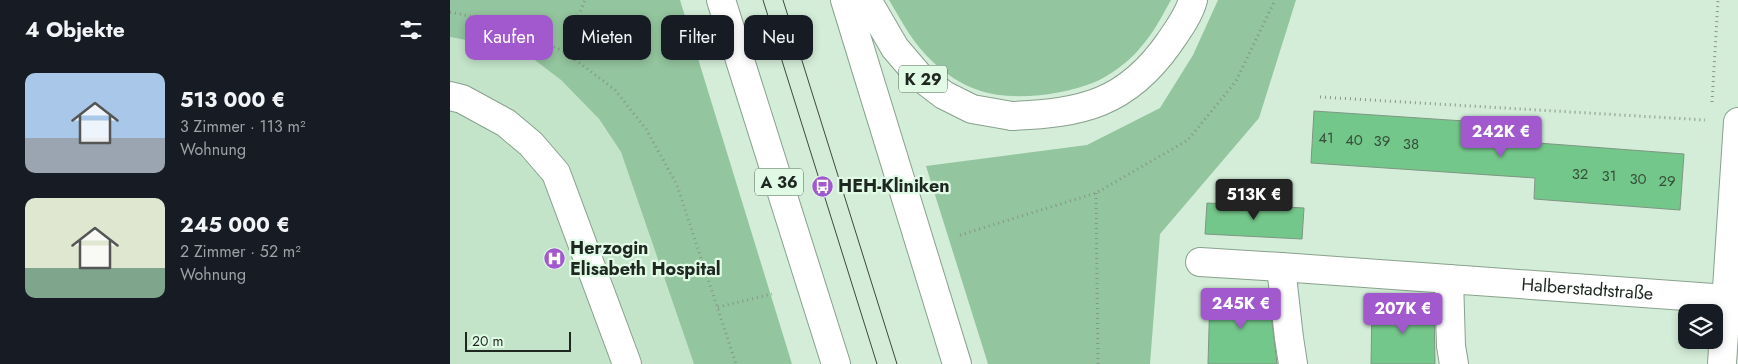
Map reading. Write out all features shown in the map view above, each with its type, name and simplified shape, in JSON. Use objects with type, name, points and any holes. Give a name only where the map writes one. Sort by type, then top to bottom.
[{"type":"main road","name":"A 36","points":[[721,0],[836,364]]},
{"type":"main road","points":[[845,0],[957,364]]},
{"type":"main road","name":"K 29","points":[[867,0],[895,48],[919,76],[944,95],[972,109],[1012,116],[1049,115],[1078,109],[1106,100],[1129,85],[1155,63],[1176,34],[1194,0]]},
{"type":"main road","points":[[450,96],[462,99],[506,124],[531,144],[556,173],[627,364]]},
{"type":"main road","points":[[1722,364],[1738,122]]},
{"type":"main road","name":"Halberstadtstraße","points":[[1200,262],[1727,299]]},
{"type":"main road","points":[[1281,267],[1288,338],[1293,364]]},
{"type":"main road","points":[[1449,279],[1451,346],[1454,364]]},
{"type":"path","points":[[578,15],[584,0]]},
{"type":"path","points":[[960,235],[1096,193],[1188,140],[1236,81],[1275,0]]},
{"type":"path","points":[[1711,111],[1718,0]]},
{"type":"path","points":[[450,12],[498,22],[565,52],[615,90],[646,129],[677,185],[736,364]]},
{"type":"path","points":[[1320,97],[1711,120]]},
{"type":"path","points":[[1096,193],[1098,364]]},
{"type":"path","points":[[718,307],[772,294]]},
{"type":"shaded area","points":[[450,0],[680,0],[685,15],[661,15],[661,60],[698,60],[792,364],[694,364],[621,152],[599,119],[561,80],[535,60],[553,60],[553,15],[465,15],[465,40],[450,37]]},
{"type":"shaded area","points":[[889,0],[1171,0],[1145,43],[1125,63],[1100,80],[1082,87],[1053,93],[1006,96],[991,94],[966,85],[949,75],[933,62],[909,33]]},
{"type":"shaded area","points":[[1218,0],[1296,0],[1259,118],[1160,234],[1150,364],[988,364],[926,166],[1087,145],[1160,108],[1193,55]]},
{"type":"shaded area","name":"Herzogin Elisabeth Hospital","points":[[450,37],[465,40],[465,60],[535,60],[561,80],[596,116],[621,152],[694,364],[450,364]]},
{"type":"building","points":[[1314,111],[1539,126],[1538,143],[1684,154],[1680,210],[1534,199],[1535,178],[1311,163]]},
{"type":"building","points":[[1207,203],[1304,208],[1302,239],[1205,234]]},
{"type":"building","points":[[1210,294],[1269,296],[1277,364],[1208,364]]},
{"type":"building","points":[[1372,305],[1434,306],[1435,364],[1371,364]]},
{"type":"tram line","points":[[763,0],[877,364]]},
{"type":"tram line","points":[[783,0],[897,364]]},
{"type":"place","name":"HEH-Kliniken","points":[[822,186]]},
{"type":"place","name":"Herzogin Elisabeth Hospital","points":[[554,258]]}]
